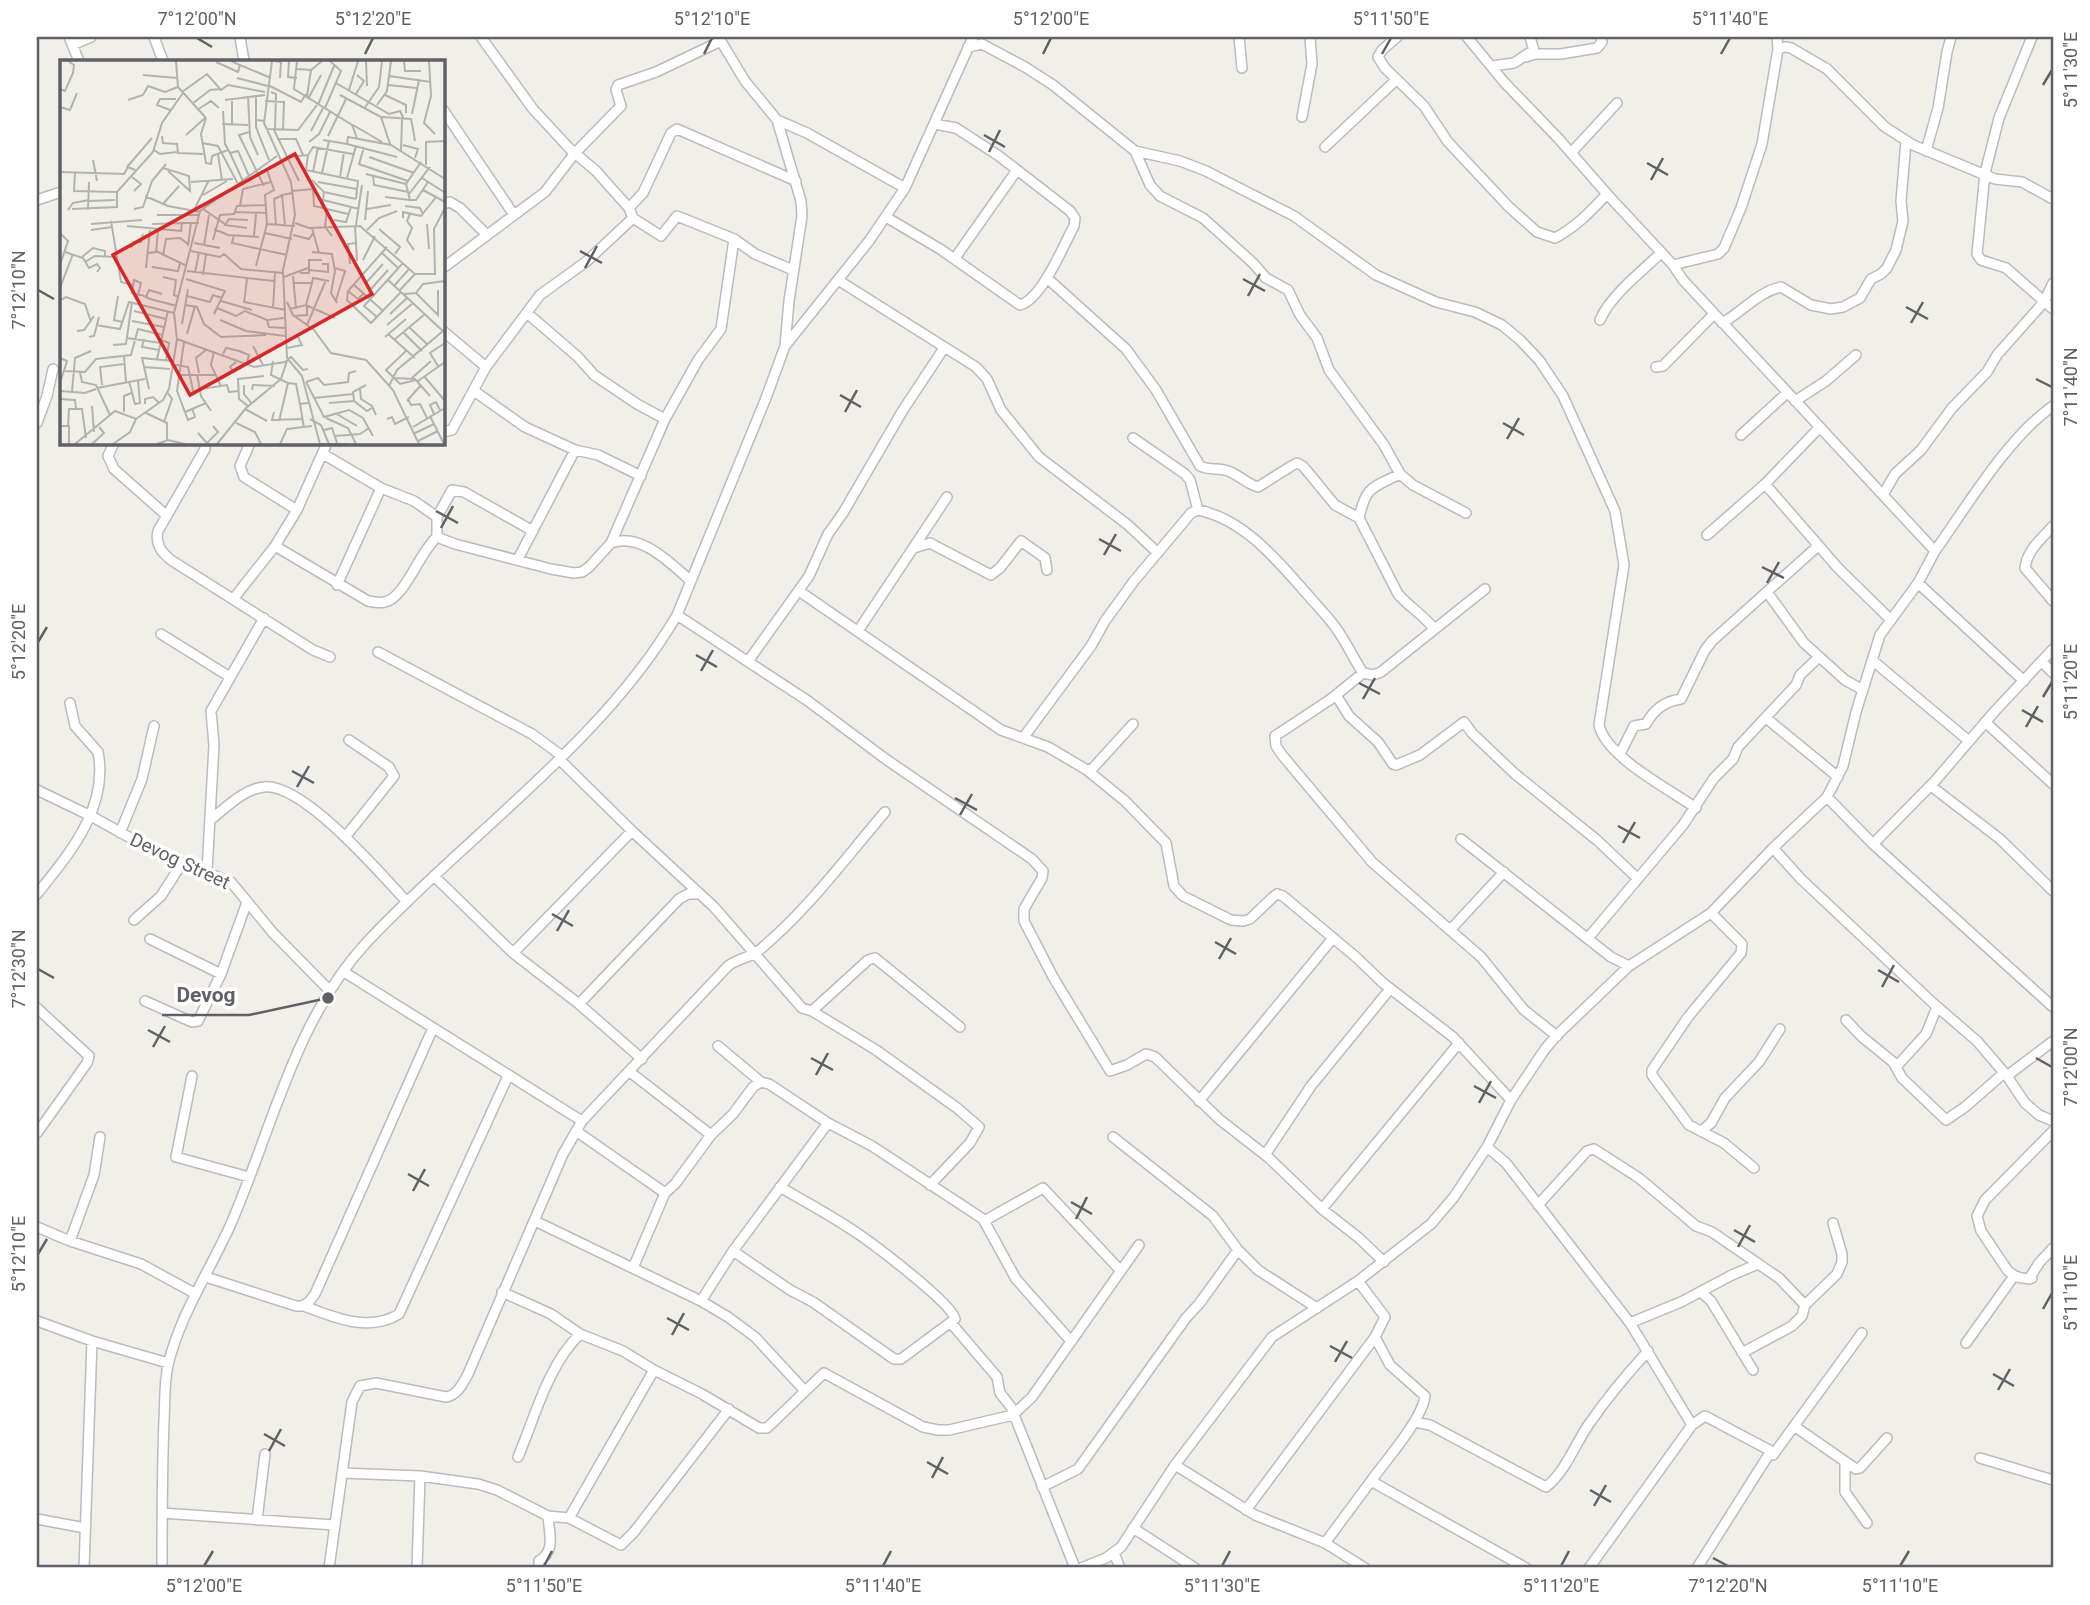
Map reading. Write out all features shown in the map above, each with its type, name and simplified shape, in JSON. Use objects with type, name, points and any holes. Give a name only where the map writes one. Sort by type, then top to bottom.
[{"type":"street","points":[[79,60],[71,41],[91,37]]},
{"type":"street","points":[[154,37],[163,60]]},
{"type":"street","points":[[240,37],[244,60]]},
{"type":"street","points":[[481,37],[533,109],[596,171],[629,208],[633,218],[661,236],[677,215],[734,239],[755,254],[793,270]]},
{"type":"street","points":[[488,37],[490,48]]},
{"type":"street","points":[[785,346],[886,217],[905,188],[973,37]]},
{"type":"street","points":[[1239,37],[1242,68]]},
{"type":"street","points":[[1302,117],[1312,64],[1310,37]]},
{"type":"street","points":[[1397,37],[1378,57],[1396,80],[1424,106],[1454,148],[1509,207],[1537,232],[1555,237],[1564,233],[1583,219],[1607,194]]},
{"type":"street","points":[[1467,37],[1504,82],[1673,265],[1683,281],[1935,551]]},
{"type":"street","points":[[1530,37],[1531,53]]},
{"type":"street","points":[[1492,66],[1514,63],[1531,53],[1545,55],[1597,48],[1602,42],[1601,37]]},
{"type":"street","points":[[1673,265],[1718,254],[1724,248],[1741,208],[1762,144],[1778,49],[1777,37]]},
{"type":"street","points":[[1926,151],[1938,108],[1951,37]]},
{"type":"street","points":[[2032,37],[1999,118],[1985,173],[1978,231],[1979,258],[2006,268],[2053,309]]},
{"type":"street","points":[[162,1568],[168,1363],[182,1320],[231,1223],[292,1063],[330,991],[365,944],[561,757],[632,682],[677,615],[785,346],[802,201],[777,120],[745,81],[720,39],[656,72],[618,85],[616,90],[621,106],[575,153],[545,192],[444,267]]},
{"type":"street","points":[[968,47],[982,44],[1034,73],[1053,85],[1135,151],[1180,161],[1255,195],[1294,216],[1376,275],[1436,302],[1475,312],[1502,326],[1539,360],[1563,397],[1615,511],[1619,530],[1624,565],[1599,725],[1601,735],[1619,754],[1696,808]]},
{"type":"street","points":[[1778,49],[1791,48],[1827,69],[1885,127],[1906,142],[1995,179],[2022,182],[2053,199]]},
{"type":"street","points":[[1504,82],[1514,63]]},
{"type":"street","points":[[1325,146],[1396,80]]},
{"type":"street","points":[[1571,153],[1617,103]]},
{"type":"street","points":[[444,111],[514,215]]},
{"type":"street","points":[[777,120],[807,133],[905,188]]},
{"type":"street","points":[[886,217],[954,258],[977,277],[1020,305],[1026,303],[1047,278],[1074,226],[1075,218],[1070,211],[956,128],[935,124]]},
{"type":"street","points":[[629,208],[643,193],[663,147],[672,131],[677,129],[796,181]]},
{"type":"street","points":[[1722,323],[1738,314],[1756,298],[1781,287],[1811,305],[1825,309],[1843,307],[1860,298],[1871,279],[1887,268],[1896,250],[1903,221],[1902,190],[1906,142]]},
{"type":"street","points":[[1135,151],[1150,185],[1160,196],[1203,218],[1266,278],[1288,290],[1300,315],[1317,338],[1329,370],[1384,445],[1400,474],[1413,485],[1465,513]]},
{"type":"street","points":[[954,258],[1017,170]]},
{"type":"street","points":[[38,197],[60,192]]},
{"type":"street","points":[[444,204],[450,202],[460,208],[486,234]]},
{"type":"street","points":[[444,432],[453,430],[486,367],[540,295],[587,261],[633,218]]},
{"type":"street","points":[[438,537],[456,544],[573,573],[582,572],[611,543],[665,419],[698,360],[721,329],[734,239]]},
{"type":"street","points":[[1600,320],[1625,288],[1661,253]]},
{"type":"street","points":[[1047,278],[1126,349],[1156,390],[1200,466],[1210,470],[1220,468],[1229,471],[1258,487],[1293,465],[1300,464],[1335,505],[1359,518],[1398,594],[1426,618],[1434,629]]},
{"type":"street","points":[[838,280],[976,367],[987,379],[1001,410],[1039,457],[1128,525],[1158,553]]},
{"type":"street","points":[[1883,495],[1895,474],[1921,450],[1952,408],[1987,372],[1993,359],[2045,302],[2053,284]]},
{"type":"street","points":[[527,313],[578,357],[594,375],[665,419]]},
{"type":"street","points":[[1656,367],[1662,366],[1714,314]]},
{"type":"street","points":[[444,332],[486,367]]},
{"type":"street","points":[[748,660],[809,576],[828,534],[944,348]]},
{"type":"street","points":[[1795,401],[1826,381],[1856,355]]},
{"type":"street","points":[[37,423],[53,369]]},
{"type":"street","points":[[474,391],[525,427],[575,450],[598,455],[641,476]]},
{"type":"street","points":[[1741,435],[1787,393]]},
{"type":"street","points":[[1081,1568],[1121,1547],[1175,1465],[1268,1342],[1358,1281],[1431,1224],[1454,1197],[1487,1147],[1511,1100],[1545,1049],[1557,1036],[1629,966],[1711,913],[1773,848],[1827,797],[1847,754],[1880,635],[1918,583],[1935,551],[2007,453],[2040,415],[2053,406]]},
{"type":"street","points":[[1707,535],[1731,511],[1765,484],[1820,427]]},
{"type":"street","points":[[1133,438],[1185,474],[1190,480],[1198,510]]},
{"type":"street","points":[[114,444],[108,456],[114,469],[167,516]]},
{"type":"street","points":[[205,444],[158,531],[156,539],[164,554],[313,650],[330,657]]},
{"type":"street","points":[[250,444],[240,466],[244,477],[297,510]]},
{"type":"street","points":[[234,598],[275,545],[297,510],[327,444]]},
{"type":"street","points":[[518,559],[575,450]]},
{"type":"street","points":[[323,454],[381,488],[414,501],[437,517]]},
{"type":"street","points":[[1359,518],[1367,492],[1400,474]]},
{"type":"street","points":[[1765,484],[1863,595],[1891,620]]},
{"type":"street","points":[[338,585],[381,488]]},
{"type":"street","points":[[438,537],[437,517],[452,490],[464,492],[533,531]]},
{"type":"street","points":[[858,631],[947,496]]},
{"type":"street","points":[[1023,738],[1091,646],[1105,621],[1191,513],[1198,510],[1239,527],[1278,562],[1332,623],[1363,673],[1381,673],[1485,589]]},
{"type":"street","points":[[2053,526],[2032,549],[2025,568],[2053,601]]},
{"type":"street","points":[[275,545],[368,601],[384,603],[397,596],[427,545],[438,537]]},
{"type":"street","points":[[611,543],[619,540],[640,544],[657,553],[691,581]]},
{"type":"street","points":[[914,548],[930,543],[991,575],[1000,568],[1017,544],[1024,542],[1045,558],[1047,570]]},
{"type":"street","points":[[1619,754],[1634,726],[1646,724],[1655,710],[1668,702],[1681,699],[1712,641],[1818,546]]},
{"type":"street","points":[[1918,583],[2024,681]]},
{"type":"street","points":[[799,591],[1001,730],[1059,752],[1087,770],[1125,801],[1166,844],[1174,886],[1183,896],[1231,920],[1243,921],[1250,919],[1273,897],[1279,895],[1390,989],[1459,1043],[1511,1100]]},
{"type":"street","points":[[1767,592],[1797,634],[1819,657],[1845,680],[1863,690]]},
{"type":"street","points":[[677,615],[808,701],[1032,859],[1043,872],[1024,909],[1024,921],[1105,1066],[1110,1071],[1114,1070],[1150,1054],[1199,1101],[1265,1155],[1384,1262]]},
{"type":"street","points":[[207,871],[214,745],[211,711],[264,618]]},
{"type":"street","points":[[161,634],[230,677]]},
{"type":"street","points":[[1873,844],[1930,786],[2053,649]]},
{"type":"street","points":[[378,652],[532,734],[561,757],[632,831],[700,894],[803,1008],[876,1050],[957,1108],[979,1128],[975,1136],[930,1185]]},
{"type":"street","points":[[1588,938],[1696,808],[1714,778],[1732,759],[1737,749],[1796,685],[1800,675],[1819,657]]},
{"type":"street","points":[[1872,660],[1969,741]]},
{"type":"street","points":[[2042,663],[2053,673]]},
{"type":"street","points":[[1363,673],[1336,695],[1275,736],[1276,746],[1372,862],[1481,957],[1524,1010],[1557,1036]]},
{"type":"street","points":[[1336,695],[1354,722],[1378,742],[1396,765],[1420,755],[1464,722],[1514,773],[1598,841],[1636,877]]},
{"type":"street","points":[[37,894],[66,858],[91,816],[98,784],[98,751],[75,726],[70,703]]},
{"type":"street","points":[[1766,718],[1838,777]]},
{"type":"street","points":[[1985,722],[2053,784]]},
{"type":"street","points":[[1087,770],[1093,768],[1133,724]]},
{"type":"street","points":[[120,833],[142,779],[154,726]]},
{"type":"street","points":[[346,836],[394,776],[389,766],[349,740]]},
{"type":"street","points":[[1930,786],[2000,839],[2053,891]]},
{"type":"street","points":[[210,820],[246,792],[261,787],[283,789],[346,836],[407,902]]},
{"type":"street","name":"Devog Street","points":[[37,790],[161,855],[231,882],[273,933],[330,991]]},
{"type":"street","points":[[1827,797],[1873,844],[2053,1007]]},
{"type":"street","points":[[328,1568],[352,1402],[360,1386],[376,1383],[438,1396],[452,1396],[468,1374],[563,1154],[582,1121],[728,966],[740,958],[754,954],[810,902],[885,812]]},
{"type":"street","points":[[513,953],[632,831]]},
{"type":"street","points":[[1461,839],[1612,957],[1629,966]]},
{"type":"street","points":[[1773,848],[1801,879],[1977,1041],[2006,1075],[2025,1103],[2039,1115],[2053,1121]]},
{"type":"street","points":[[134,920],[161,896],[182,863]]},
{"type":"street","points":[[1451,929],[1504,872]]},
{"type":"street","points":[[434,876],[513,953],[579,1004],[642,1059]]},
{"type":"street","points":[[579,1004],[679,899],[688,894],[700,894]]},
{"type":"street","points":[[145,1001],[195,1023],[198,1021],[221,974],[247,901]]},
{"type":"street","points":[[1711,913],[1742,944],[1741,953],[1688,1017],[1652,1069],[1653,1079],[1667,1093],[1689,1125],[1731,1147],[1754,1168]]},
{"type":"street","points":[[1199,1101],[1333,938]]},
{"type":"street","points":[[150,939],[221,974]]},
{"type":"street","points":[[812,1011],[868,960],[875,958],[960,1027]]},
{"type":"street","points":[[344,972],[582,1121]]},
{"type":"street","points":[[1265,1155],[1311,1086],[1390,989]]},
{"type":"street","points":[[37,1007],[89,1056],[87,1063],[37,1133]]},
{"type":"street","points":[[1896,1068],[1926,1034],[1937,1007]]},
{"type":"street","points":[[1846,1020],[1946,1120],[2053,1041]]},
{"type":"street","points":[[304,1306],[316,1294],[433,1028]]},
{"type":"street","points":[[1701,1130],[1711,1124],[1725,1098],[1755,1068],[1780,1029]]},
{"type":"street","points":[[1322,1209],[1459,1043]]},
{"type":"street","points":[[718,1046],[761,1082],[769,1084],[828,1123],[872,1146],[984,1221],[1016,1279],[1070,1340]]},
{"type":"street","points":[[630,1072],[711,1135]]},
{"type":"street","points":[[192,1076],[176,1157],[249,1177]]},
{"type":"street","points":[[206,1277],[347,1321],[391,1319],[399,1314],[508,1076]]},
{"type":"street","points":[[632,1268],[665,1193],[675,1184],[711,1135],[733,1114],[752,1087],[761,1082]]},
{"type":"street","points":[[701,1301],[733,1251],[828,1123]]},
{"type":"street","points":[[1711,1124],[1713,1136]]},
{"type":"street","points":[[576,1131],[665,1193]]},
{"type":"street","points":[[2053,1131],[1985,1200],[1977,1216],[1981,1231],[2007,1272],[2014,1276],[2023,1279],[2029,1279],[2032,1278],[2029,1279],[2039,1262],[2053,1248]]},
{"type":"street","points":[[69,1241],[94,1175],[100,1137]]},
{"type":"street","points":[[1113,1137],[1213,1216],[1238,1250],[1258,1270],[1317,1308]]},
{"type":"street","points":[[1487,1147],[1506,1163],[1630,1323],[1692,1425]]},
{"type":"street","points":[[1538,1205],[1587,1151],[1594,1149],[1639,1178],[1696,1226],[1713,1232],[1779,1278],[1805,1305]]},
{"type":"street","points":[[733,1251],[790,1290],[813,1302],[884,1354],[897,1360],[955,1319],[954,1314],[933,1292],[856,1232],[780,1187]]},
{"type":"street","points":[[984,1221],[1043,1188],[1121,1271]]},
{"type":"street","points":[[535,1221],[701,1301],[755,1336],[805,1391]]},
{"type":"street","points":[[1742,1353],[1793,1326],[1802,1316],[1805,1305],[1841,1268],[1842,1254],[1833,1223]]},
{"type":"street","points":[[37,1227],[69,1241],[141,1264],[196,1294]]},
{"type":"street","points":[[502,1292],[551,1314],[580,1334],[623,1351],[764,1429],[824,1373],[923,1427],[949,1430],[1013,1415],[1038,1390],[1070,1340],[1139,1245]]},
{"type":"street","points":[[1042,1487],[1078,1469],[1173,1335],[1238,1250]]},
{"type":"street","points":[[1630,1323],[1758,1265]]},
{"type":"street","points":[[1966,1343],[2014,1276]]},
{"type":"street","points":[[1246,1510],[1375,1337],[1385,1317],[1358,1281]]},
{"type":"street","points":[[1701,1292],[1711,1301],[1753,1370]]},
{"type":"street","points":[[37,1321],[92,1341],[168,1363]]},
{"type":"street","points":[[951,1323],[997,1377],[1000,1393],[1011,1407],[1075,1568]]},
{"type":"street","points":[[1589,1568],[1692,1425],[1705,1416],[1771,1451],[1773,1455],[1862,1333]]},
{"type":"street","points":[[518,1457],[551,1378],[580,1334]]},
{"type":"street","points":[[1325,1543],[1415,1422],[1423,1406],[1425,1396],[1390,1365],[1375,1337]]},
{"type":"street","points":[[84,1568],[92,1341]]},
{"type":"street","points":[[1415,1422],[1430,1425],[1546,1487],[1560,1472],[1596,1415],[1648,1351]]},
{"type":"street","points":[[569,1518],[654,1370]]},
{"type":"street","points":[[342,1473],[420,1476],[478,1483],[548,1516],[569,1518],[618,1544],[624,1544],[729,1409]]},
{"type":"street","points":[[1794,1426],[1856,1469],[1860,1468],[1887,1438]]},
{"type":"street","points":[[1697,1568],[1771,1451]]},
{"type":"street","points":[[257,1520],[265,1454]]},
{"type":"street","points":[[1980,1458],[2053,1480]]},
{"type":"street","points":[[1845,1463],[1845,1492],[1867,1523]]},
{"type":"street","points":[[1175,1465],[1246,1510],[1325,1543],[1364,1568]]},
{"type":"street","points":[[417,1568],[420,1476]]},
{"type":"street","points":[[1371,1481],[1526,1568]]},
{"type":"street","points":[[162,1513],[334,1525]]},
{"type":"street","points":[[539,1568],[539,1561],[547,1556],[550,1550],[548,1516]]},
{"type":"street","points":[[37,1519],[85,1528]]},
{"type":"street","points":[[1133,1528],[1195,1568]]},
{"type":"street","points":[[1114,1553],[1120,1568]]},
{"type":"place","name":"Devog","points":[[328,998]]}]
